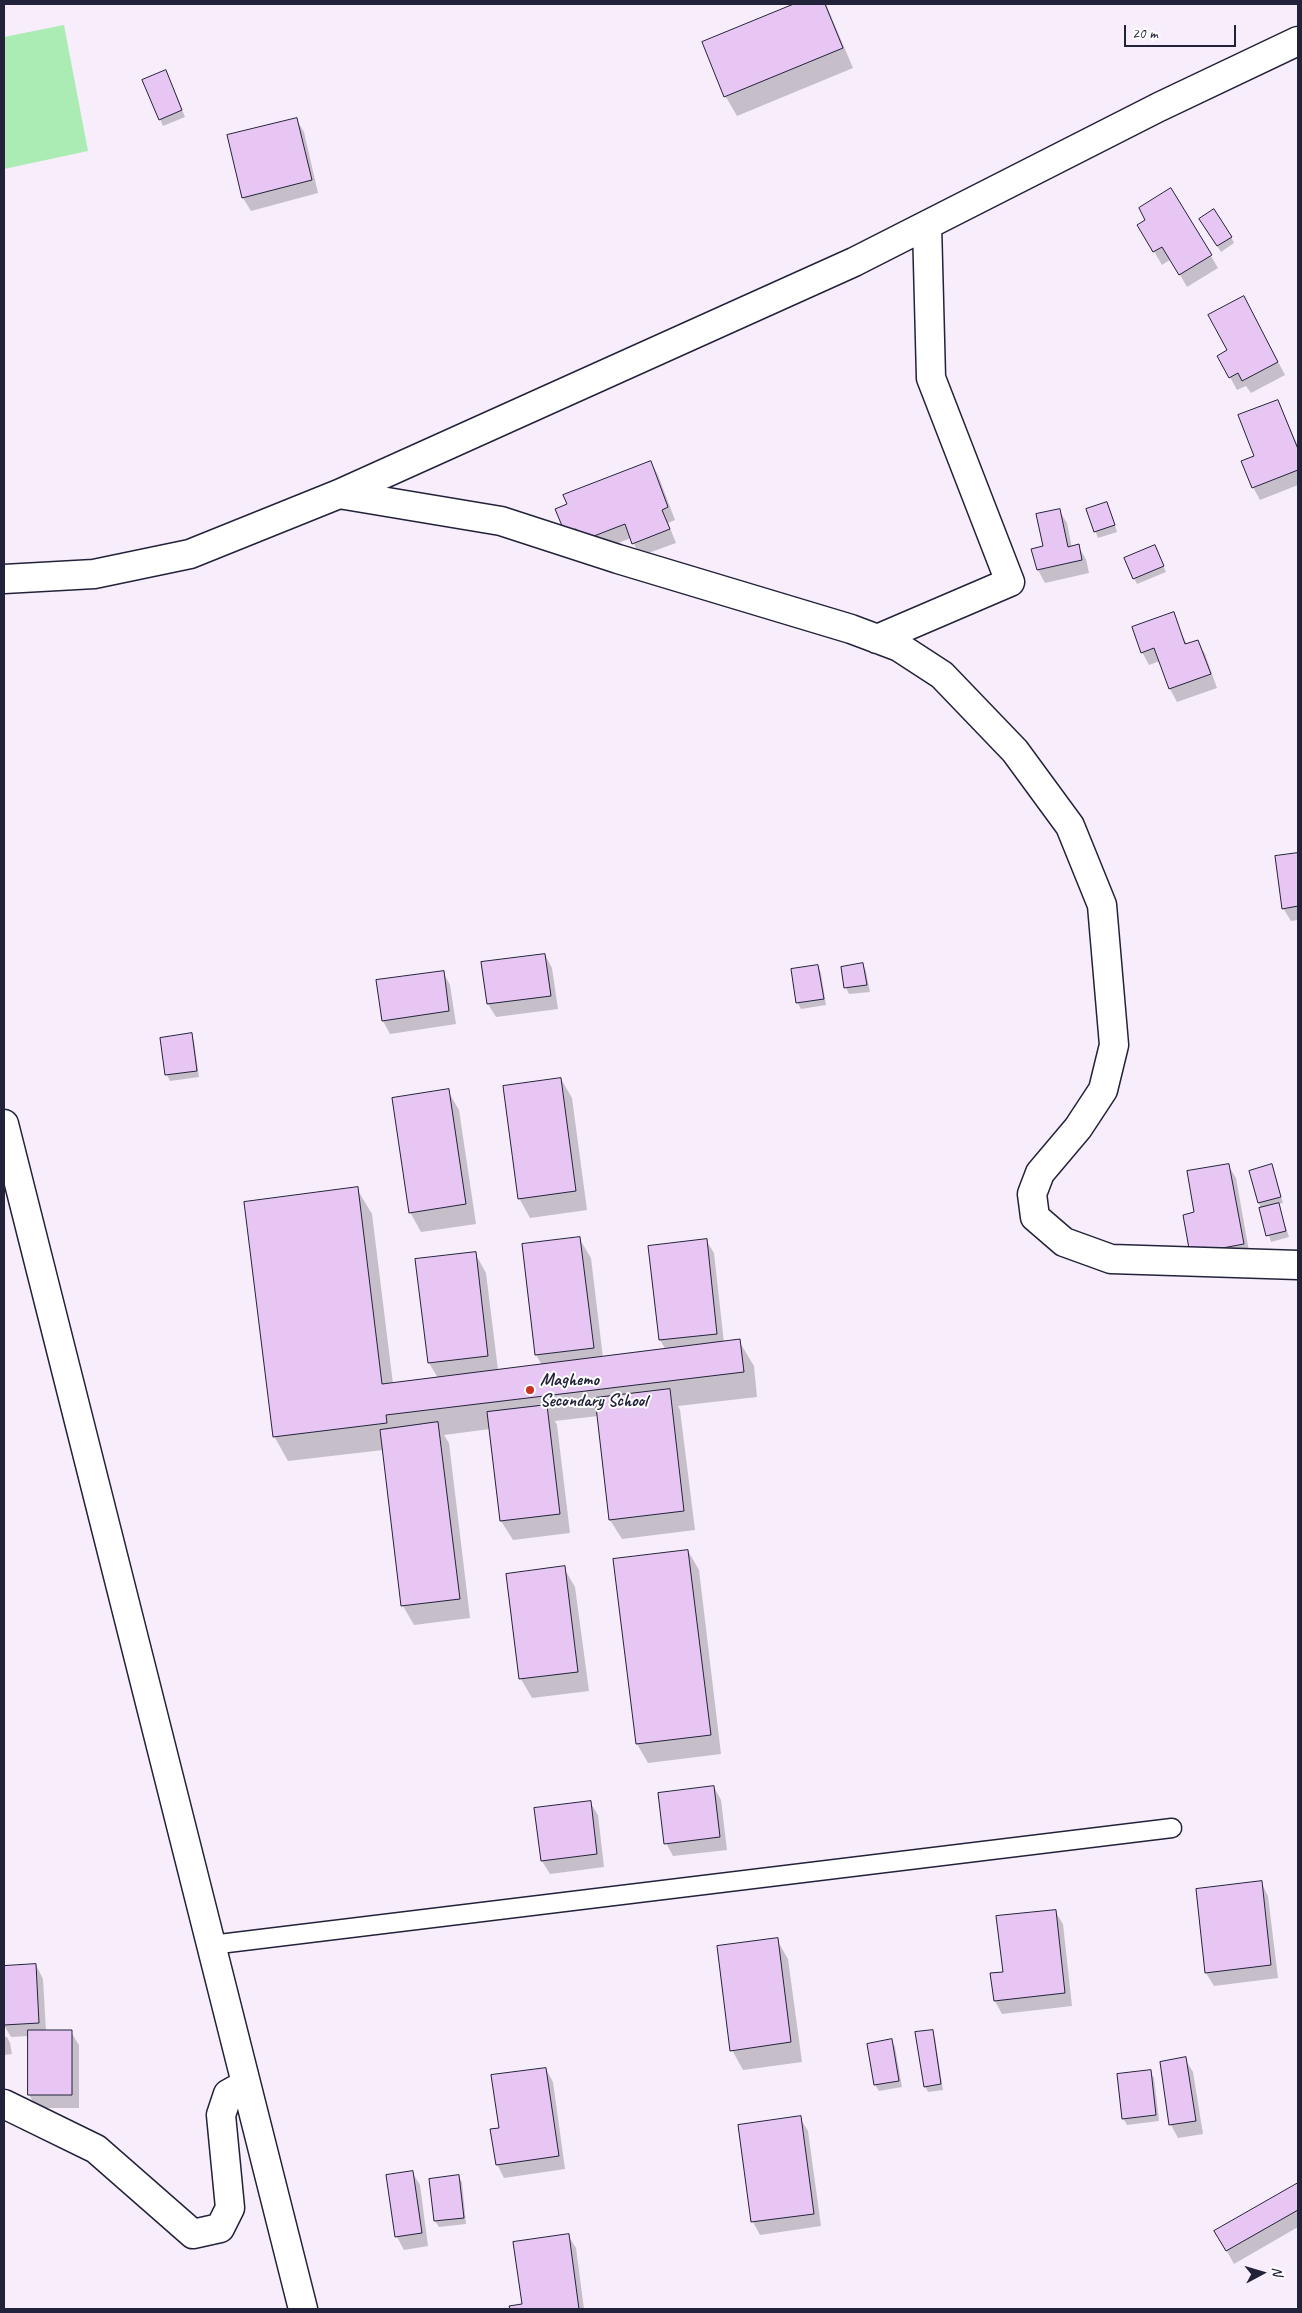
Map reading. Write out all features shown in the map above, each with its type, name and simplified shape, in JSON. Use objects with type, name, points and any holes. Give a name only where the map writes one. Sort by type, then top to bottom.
[{"type":"street","points":[[4,579],[94,574],[190,554],[339,494],[845,266],[1159,107],[1298,41]]},
{"type":"street","points":[[877,638],[1010,582],[931,378],[927,225]]},
{"type":"street","points":[[339,494],[501,521],[877,638],[899,647],[942,676],[1015,751],[1070,826],[1102,905],[1114,1045],[1103,1090],[1078,1128],[1040,1173],[1032,1194],[1035,1217],[1064,1242],[1111,1259],[1298,1265]]},
{"type":"street","points":[[4,1124],[303,2309]]},
{"type":"street","points":[[4,2104],[96,2150],[193,2234],[220,2228],[230,2208],[221,2115],[228,2094],[246,2084]]},
{"type":"lane","points":[[211,1945],[1172,1828]]},
{"type":"green space","points":[[64,25],[88,151],[4,169],[4,37]]},
{"type":"building","points":[[794,4],[825,4],[843,48],[724,97],[702,42]]},
{"type":"building","points":[[166,70],[182,110],[159,120],[142,80]]},
{"type":"building","points":[[297,118],[312,180],[242,198],[227,135]]},
{"type":"building","points":[[1171,188],[1212,255],[1179,275],[1162,247],[1153,252],[1137,225],[1145,220],[1139,208]]},
{"type":"building","points":[[1214,209],[1232,237],[1217,246],[1199,219]]},
{"type":"building","points":[[1244,296],[1278,362],[1242,381],[1238,373],[1229,378],[1217,356],[1227,350],[1208,315]]},
{"type":"building","points":[[1278,400],[1298,449],[1298,470],[1252,488],[1241,461],[1254,456],[1238,415]]},
{"type":"building","points":[[651,461],[668,507],[662,510],[670,529],[632,544],[625,524],[581,541],[576,529],[565,533],[555,509],[567,504],[563,495]]},
{"type":"building","points":[[1107,502],[1115,525],[1094,532],[1086,509]]},
{"type":"building","points":[[1060,509],[1068,547],[1079,544],[1082,560],[1037,570],[1031,549],[1043,546],[1036,514]]},
{"type":"building","points":[[1155,545],[1164,566],[1133,579],[1124,558]]},
{"type":"building","points":[[1174,612],[1185,644],[1198,640],[1211,674],[1169,689],[1154,648],[1141,653],[1132,627]]},
{"type":"building","points":[[1298,853],[1298,906],[1282,909],[1275,856]]},
{"type":"building","points":[[545,954],[551,996],[487,1004],[481,962]]},
{"type":"building","points":[[863,963],[867,985],[844,988],[841,967]]},
{"type":"building","points":[[818,965],[824,999],[796,1003],[791,969]]},
{"type":"building","points":[[444,971],[449,1011],[382,1021],[376,980]]},
{"type":"building","points":[[192,1033],[197,1071],[165,1075],[160,1038]]},
{"type":"building","points":[[561,1078],[576,1191],[518,1199],[503,1086]]},
{"type":"building","points":[[449,1089],[466,1204],[409,1213],[392,1098]]},
{"type":"building","points":[[1229,1164],[1244,1244],[1190,1254],[1183,1215],[1194,1212],[1187,1171]]},
{"type":"building","points":[[1272,1164],[1281,1197],[1258,1203],[1249,1171]]},
{"type":"building","name":"Maghemo Secondary School","points":[[358,1187],[382,1384],[740,1339],[744,1372],[386,1415],[387,1423],[273,1437],[244,1202]]},
{"type":"building","points":[[1279,1203],[1286,1231],[1266,1236],[1259,1208]]},
{"type":"building","points":[[580,1237],[594,1348],[535,1355],[522,1244]]},
{"type":"building","points":[[707,1239],[717,1334],[659,1340],[648,1246]]},
{"type":"building","points":[[476,1252],[488,1356],[428,1363],[415,1259]]},
{"type":"building","points":[[670,1389],[684,1511],[609,1520],[595,1398]]},
{"type":"building","points":[[547,1405],[560,1514],[500,1521],[487,1412]]},
{"type":"building","points":[[438,1422],[460,1599],[401,1606],[380,1430]]},
{"type":"building","points":[[688,1550],[711,1735],[636,1744],[613,1559]]},
{"type":"building","points":[[565,1566],[578,1672],[519,1679],[506,1574]]},
{"type":"building","points":[[714,1786],[720,1837],[664,1844],[658,1793]]},
{"type":"building","points":[[591,1801],[597,1854],[541,1861],[534,1808]]},
{"type":"building","points":[[1262,1881],[1271,1965],[1205,1973],[1196,1889]]},
{"type":"building","points":[[1056,1910],[1065,1993],[994,2001],[990,1973],[1003,1972],[996,1916]]},
{"type":"building","points":[[778,1938],[791,2042],[730,2051],[717,1946]]},
{"type":"building","points":[[36,1964],[39,2023],[4,2025],[4,1966]]},
{"type":"building","points":[[28,2030],[72,2030],[72,2095],[28,2095]]},
{"type":"building","points":[[933,2030],[941,2084],[924,2087],[915,2032]]},
{"type":"building","points":[[892,2039],[899,2081],[874,2085],[867,2044]]},
{"type":"building","points":[[1186,2057],[1196,2121],[1169,2125],[1160,2062]]},
{"type":"building","points":[[546,2068],[559,2156],[496,2165],[490,2129],[499,2128],[491,2075]]},
{"type":"building","points":[[1151,2070],[1156,2115],[1122,2119],[1117,2074]]},
{"type":"building","points":[[801,2116],[814,2214],[751,2222],[738,2125]]},
{"type":"building","points":[[413,2171],[422,2233],[395,2237],[386,2175]]},
{"type":"building","points":[[459,2175],[464,2218],[434,2221],[429,2179]]},
{"type":"building","points":[[1298,2183],[1298,2210],[1226,2251],[1214,2231]]},
{"type":"building","points":[[569,2234],[579,2309],[510,2309],[509,2306],[522,2304],[513,2242]]},
{"type":"place","name":"Maghemo Secondary School","points":[[530,1390]]}]
